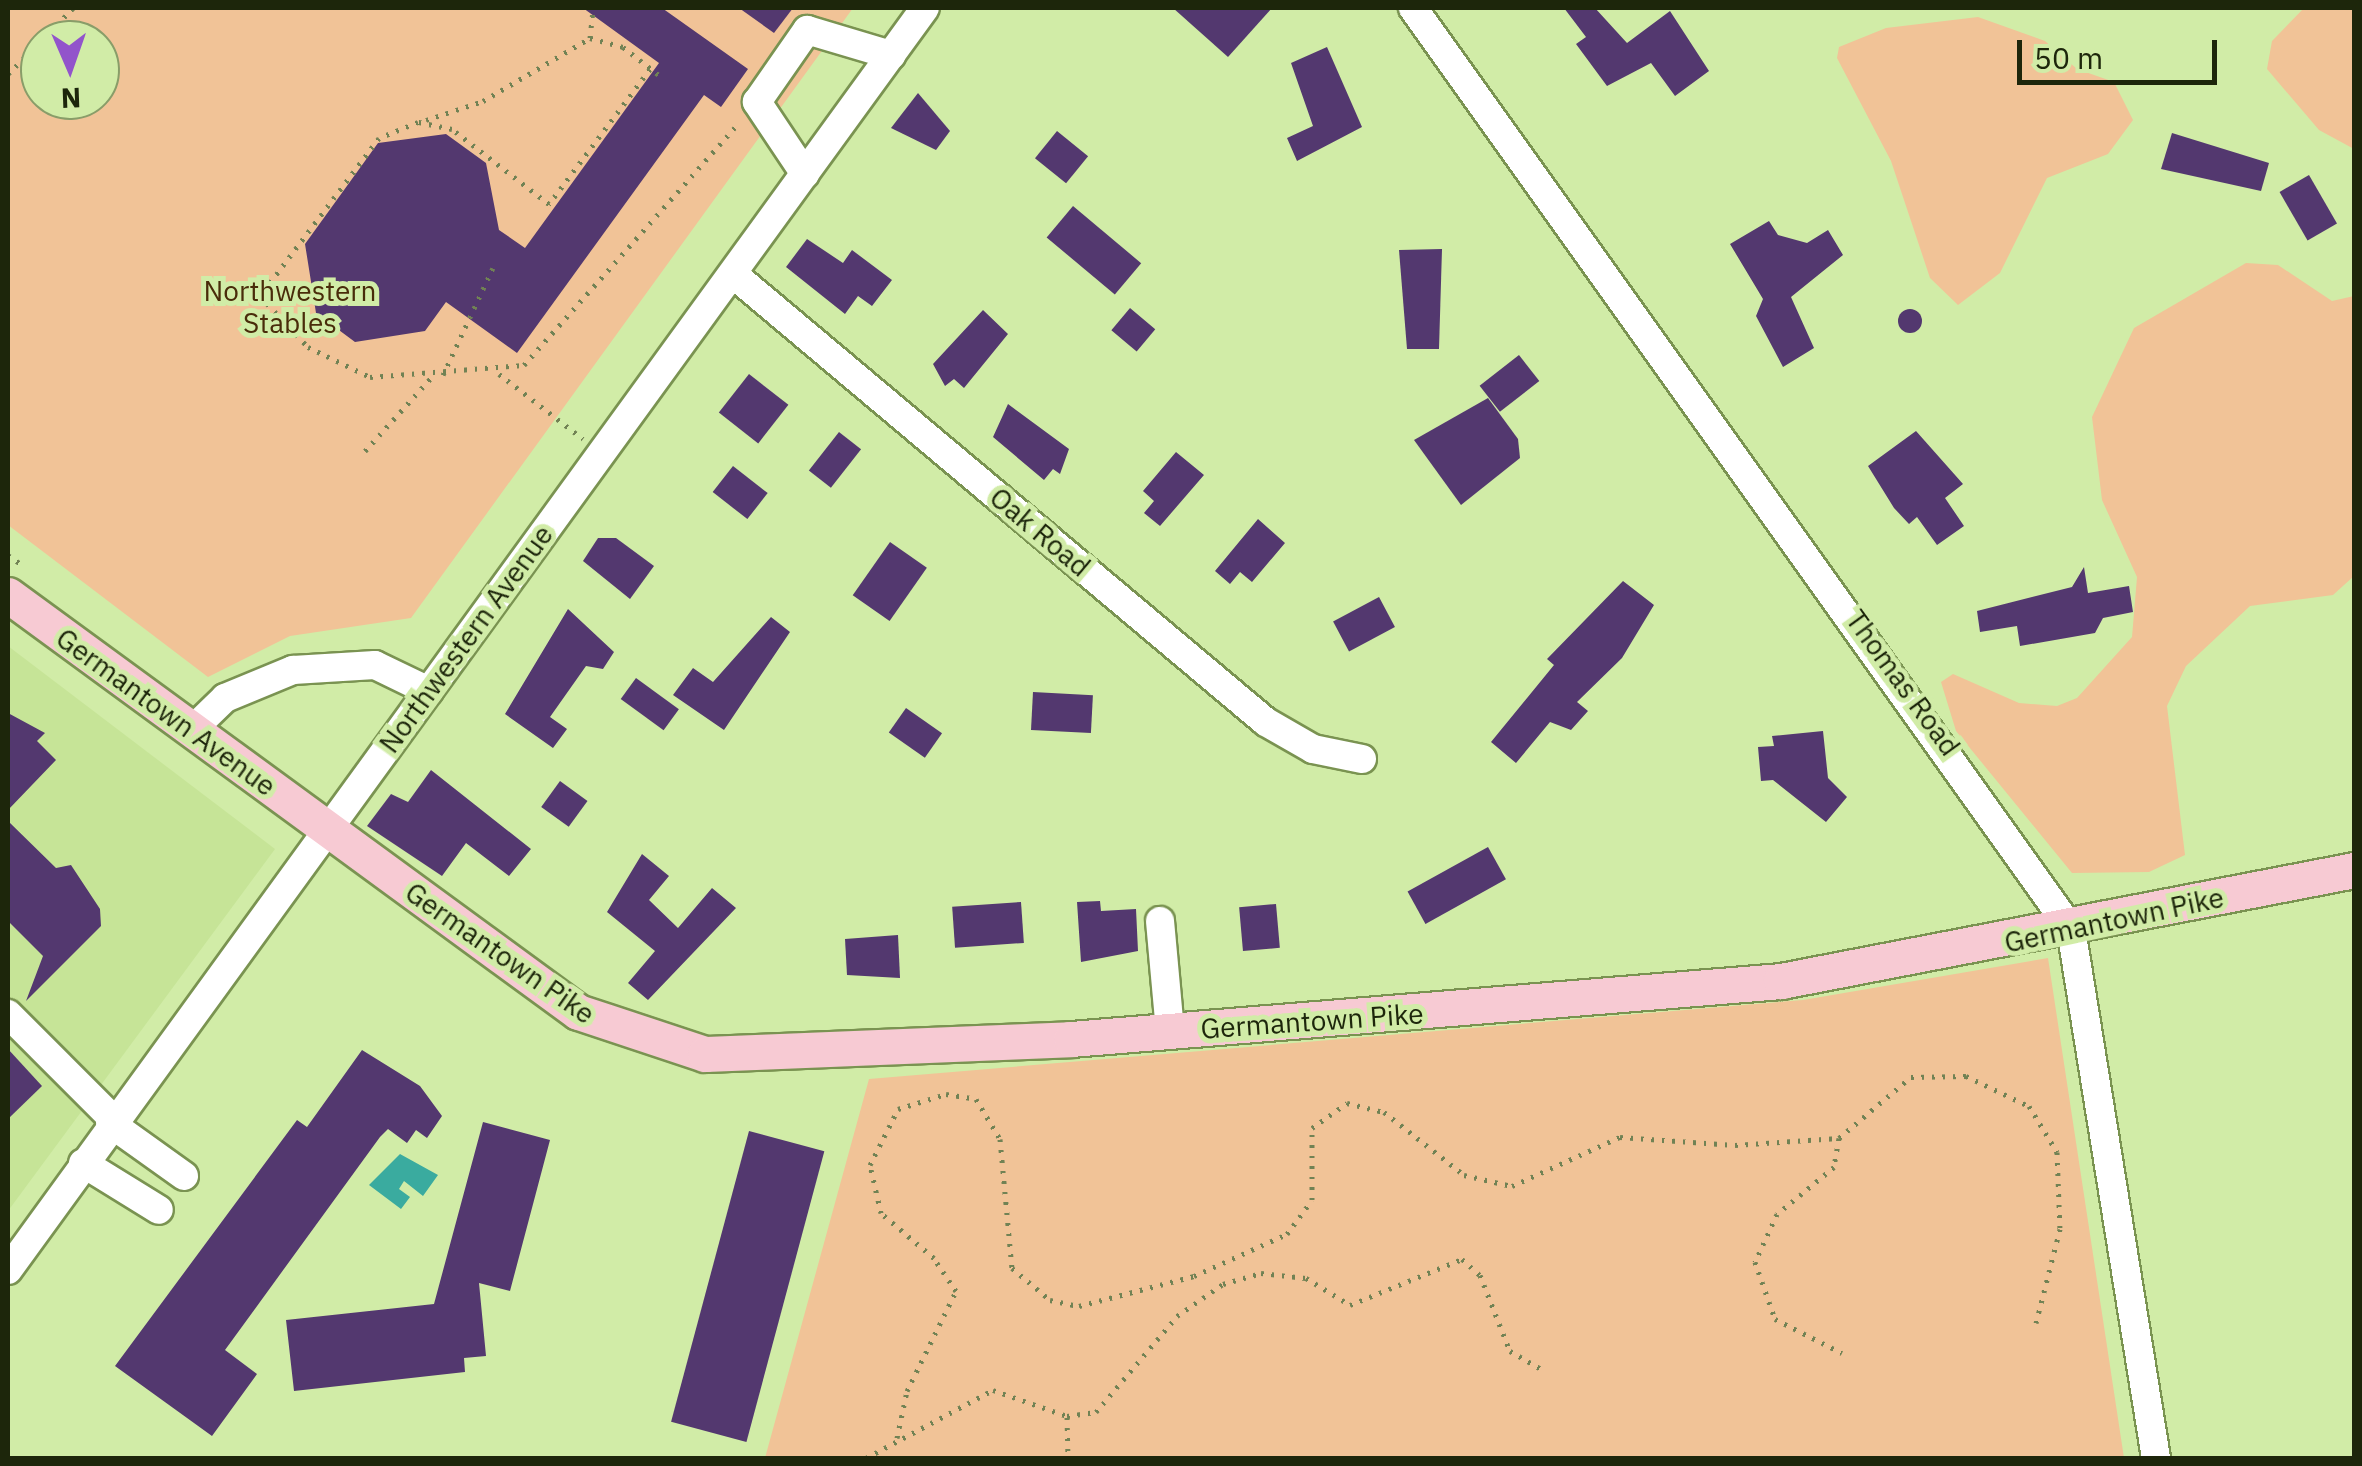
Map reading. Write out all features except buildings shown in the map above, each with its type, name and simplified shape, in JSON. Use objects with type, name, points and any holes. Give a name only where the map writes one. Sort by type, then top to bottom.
[{"type":"main road","name":"Germantown Avenue","points":[[8,595],[325,829]]},
{"type":"main road","name":"Germantown Pike","points":[[325,829],[578,1012],[677,1049],[761,1055],[1170,1031],[1781,981],[2071,929],[2354,870]]},
{"type":"street","name":"Northwestern Avenue","points":[[8,1270],[112,1121],[925,8]]},
{"type":"street","name":"Thomas Road","points":[[1414,8],[1979,789],[2071,929],[2156,1458]]},
{"type":"street","points":[[805,174],[757,102],[808,30],[891,54]]},
{"type":"street","name":"Oak Road","points":[[733,274],[1266,722],[1313,749],[1362,760]]},
{"type":"street","points":[[192,730],[225,698],[292,670],[374,666],[428,691]]},
{"type":"street","points":[[1160,921],[1170,1031]]},
{"type":"street","points":[[8,1014],[112,1121],[184,1176]]},
{"type":"street","points":[[83,1163],[158,1210]]},
{"type":"path","points":[[590,38],[593,8]]},
{"type":"path","points":[[590,38],[664,79]]},
{"type":"path","points":[[590,38],[483,101],[379,138],[260,296],[280,324],[347,369],[434,376],[500,374],[544,350],[757,102]]},
{"type":"path","points":[[418,122],[452,129],[549,204],[650,69]]},
{"type":"path","points":[[443,375],[492,268]]},
{"type":"path","points":[[500,374],[557,412],[599,457]]},
{"type":"path","points":[[365,451],[434,376]]},
{"type":"path","points":[[898,1438],[908,1390],[957,1304],[950,1275],[880,1212],[870,1188],[883,1123],[916,1101],[976,1098],[988,1112],[1005,1170],[1012,1268],[1050,1300],[1078,1306],[1194,1276],[1288,1234],[1312,1200],[1312,1128],[1347,1104],[1384,1112],[1434,1158],[1488,1185],[1542,1176],[1620,1137],[1735,1145],[1838,1138],[1911,1077],[1966,1076],[2029,1106],[2057,1152],[2061,1211],[2036,1323]]},
{"type":"path","points":[[1838,1138],[1834,1167],[1777,1214],[1756,1262],[1775,1319],[1842,1352]]},
{"type":"path","points":[[866,1458],[993,1390],[1066,1416],[1096,1412],[1196,1300],[1262,1273],[1306,1278],[1350,1305],[1462,1259],[1474,1263],[1499,1335],[1543,1370]]},
{"type":"path","points":[[1066,1416],[1068,1458]]},
{"type":"shaded area","points":[[8,646],[275,849],[8,1211]]},
{"type":"green space","name":"Northwestern Stables","points":[[8,8],[853,8],[411,618],[290,636],[208,677],[8,525]]},
{"type":"green space","points":[[2304,8],[2354,8],[2354,149],[2319,130],[2267,69],[2272,41]]},
{"type":"green space","points":[[1978,17],[2045,41],[2077,69],[2114,82],[2133,120],[2108,154],[2047,178],[2000,273],[1958,305],[1930,278],[1891,161],[1837,58],[1839,47],[1886,28]]},
{"type":"green space","points":[[2246,263],[2278,265],[2332,301],[2354,296],[2354,576],[2333,595],[2250,606],[2186,666],[2167,706],[2185,855],[2149,872],[2072,873],[1956,731],[1941,682],[1953,674],[2019,703],[2057,706],[2077,698],[2132,637],[2137,577],[2102,500],[2092,417],[2134,328]]},
{"type":"green space","points":[[2048,958],[2124,1458],[765,1458],[869,1079],[1803,1000]]},
{"type":"water","points":[[400,1154],[438,1175],[423,1196],[404,1181],[399,1189],[410,1197],[401,1209],[369,1185]]}]
